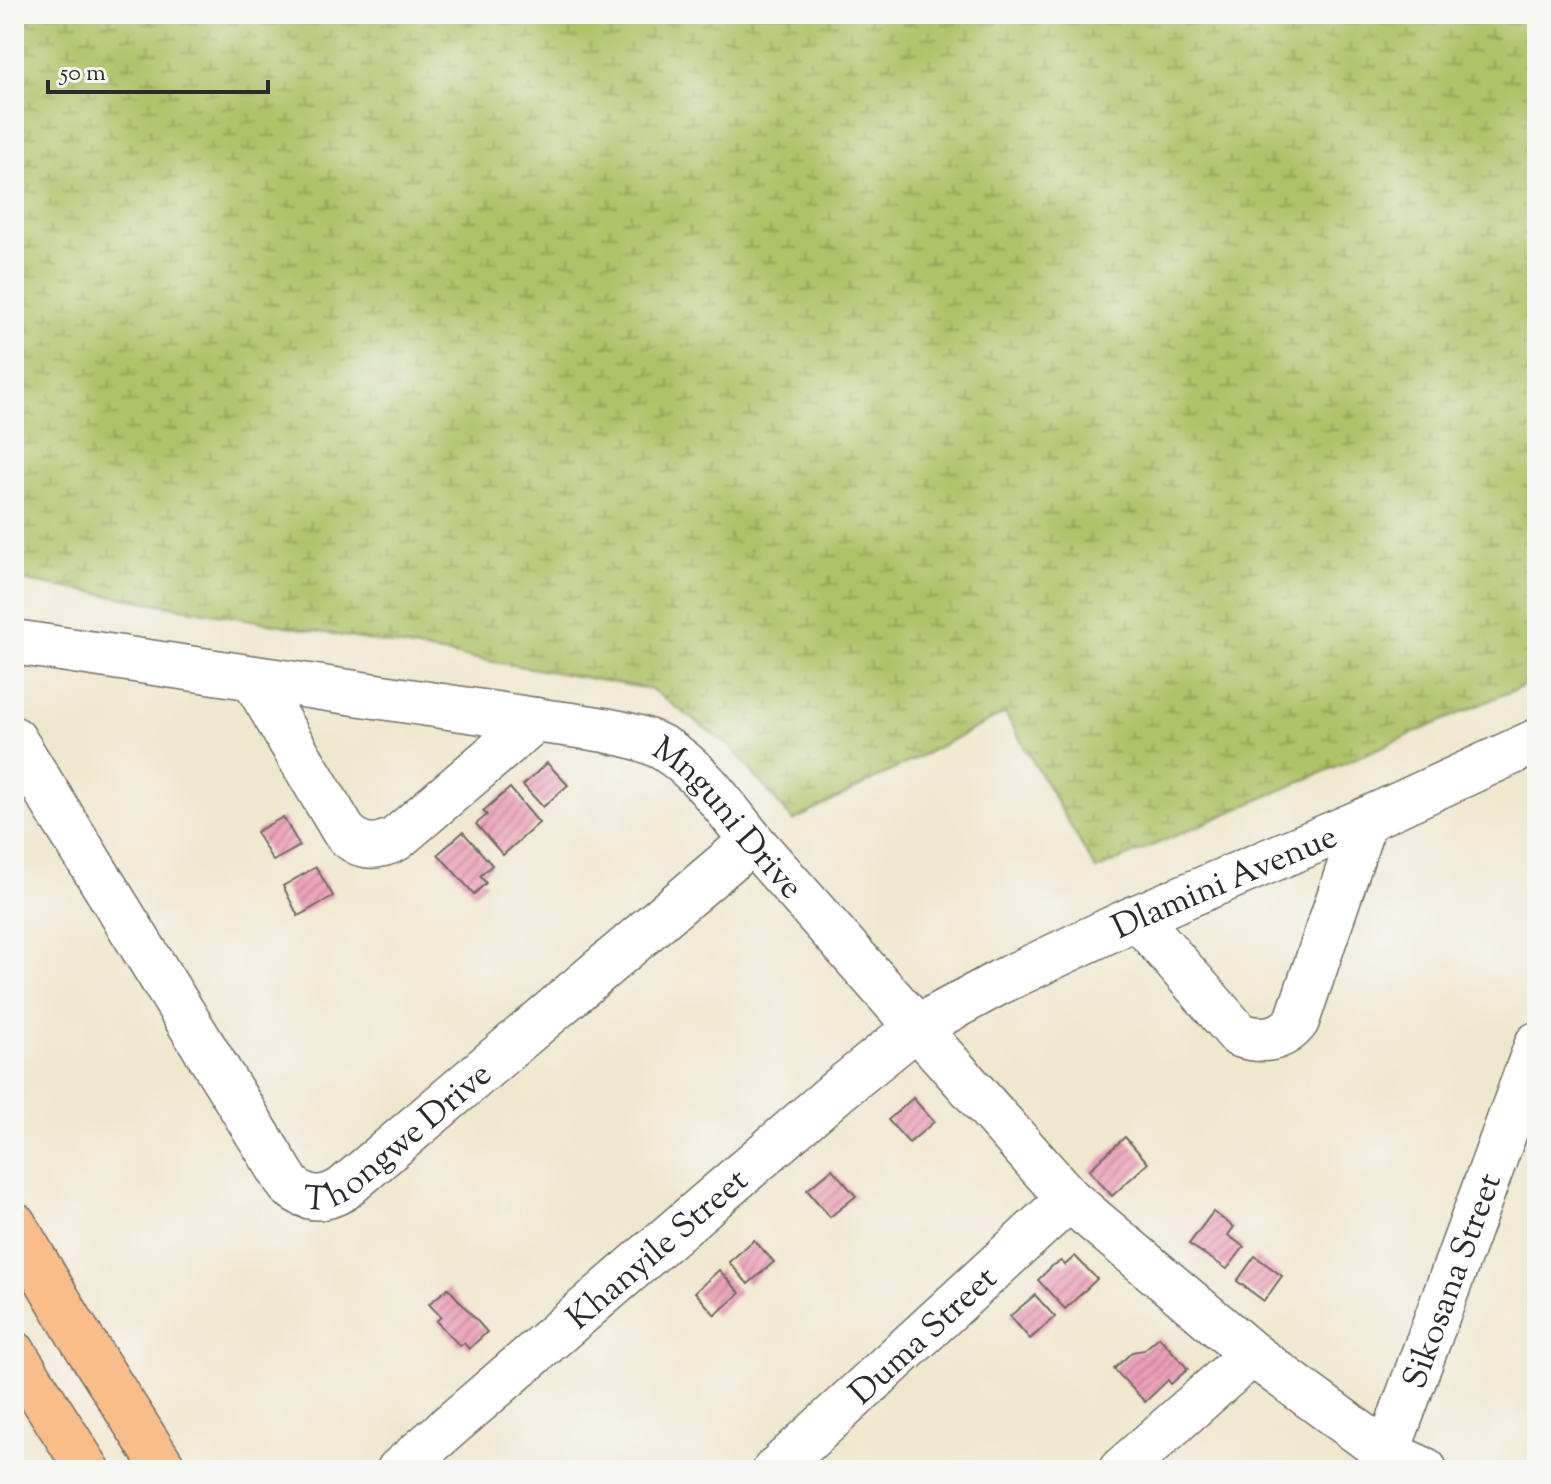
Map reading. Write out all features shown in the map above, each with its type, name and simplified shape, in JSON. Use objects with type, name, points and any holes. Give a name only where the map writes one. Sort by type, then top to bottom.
[{"type":"main road","points":[[14,1224],[76,1330],[165,1470]]},
{"type":"main road","points":[[14,1353],[88,1470]]},
{"type":"street","name":"Mnguni Drive","points":[[14,642],[535,720],[616,734],[666,749],[703,780],[752,841],[1069,1199],[1252,1354],[1398,1464]]},
{"type":"street","points":[[254,680],[343,830],[351,840],[373,847],[396,839],[535,720]]},
{"type":"street","name":"Thongwe Drive","points":[[14,739],[289,1185],[311,1199],[329,1198],[343,1189],[752,841]]},
{"type":"street","name":"Dlamini Avenue","points":[[917,1027],[1000,982],[1137,917],[1365,820],[1537,741]]},
{"type":"street","points":[[1137,917],[1239,1035],[1262,1040],[1275,1038],[1297,1021],[1365,820]]},
{"type":"street","name":"Khanyile Street","points":[[399,1470],[840,1089],[917,1027]]},
{"type":"street","name":"Sikosana Street","points":[[1398,1464],[1537,1044]]},
{"type":"street","name":"Duma Street","points":[[775,1470],[1069,1199]]},
{"type":"street","points":[[1121,1470],[1252,1354]]},
{"type":"green space","points":[[14,14],[1537,14],[1537,680],[1096,870],[1005,713],[793,821],[732,748],[651,689],[14,579]]},
{"type":"building","points":[[547,763],[568,785],[543,807],[523,785]]},
{"type":"building","points":[[510,788],[539,823],[503,855],[476,824],[487,815],[483,811]]},
{"type":"building","points":[[283,817],[300,846],[273,861],[256,832]]},
{"type":"building","points":[[463,832],[492,865],[480,876],[486,883],[474,894],[438,854]]},
{"type":"building","points":[[316,867],[333,896],[298,916],[283,886]]},
{"type":"building","points":[[913,1098],[934,1122],[909,1143],[888,1120]]},
{"type":"building","points":[[1125,1137],[1148,1163],[1112,1196],[1089,1170]]},
{"type":"building","points":[[832,1169],[856,1196],[830,1217],[807,1190]]},
{"type":"building","points":[[1213,1212],[1234,1227],[1228,1235],[1244,1247],[1227,1269],[1189,1244]]},
{"type":"building","points":[[754,1240],[774,1262],[748,1284],[729,1262]]},
{"type":"building","points":[[1075,1256],[1097,1279],[1065,1309],[1038,1280],[1052,1266],[1061,1261],[1065,1265]]},
{"type":"building","points":[[1255,1256],[1282,1276],[1264,1301],[1237,1281]]},
{"type":"building","points":[[719,1270],[740,1293],[715,1315],[695,1292]]},
{"type":"building","points":[[448,1288],[487,1332],[469,1349],[464,1343],[460,1346],[436,1321],[441,1317],[429,1304]]},
{"type":"building","points":[[1035,1295],[1055,1317],[1030,1339],[1010,1316]]},
{"type":"building","points":[[1159,1337],[1188,1369],[1171,1384],[1168,1380],[1145,1402],[1114,1369],[1132,1352],[1144,1350]]}]
